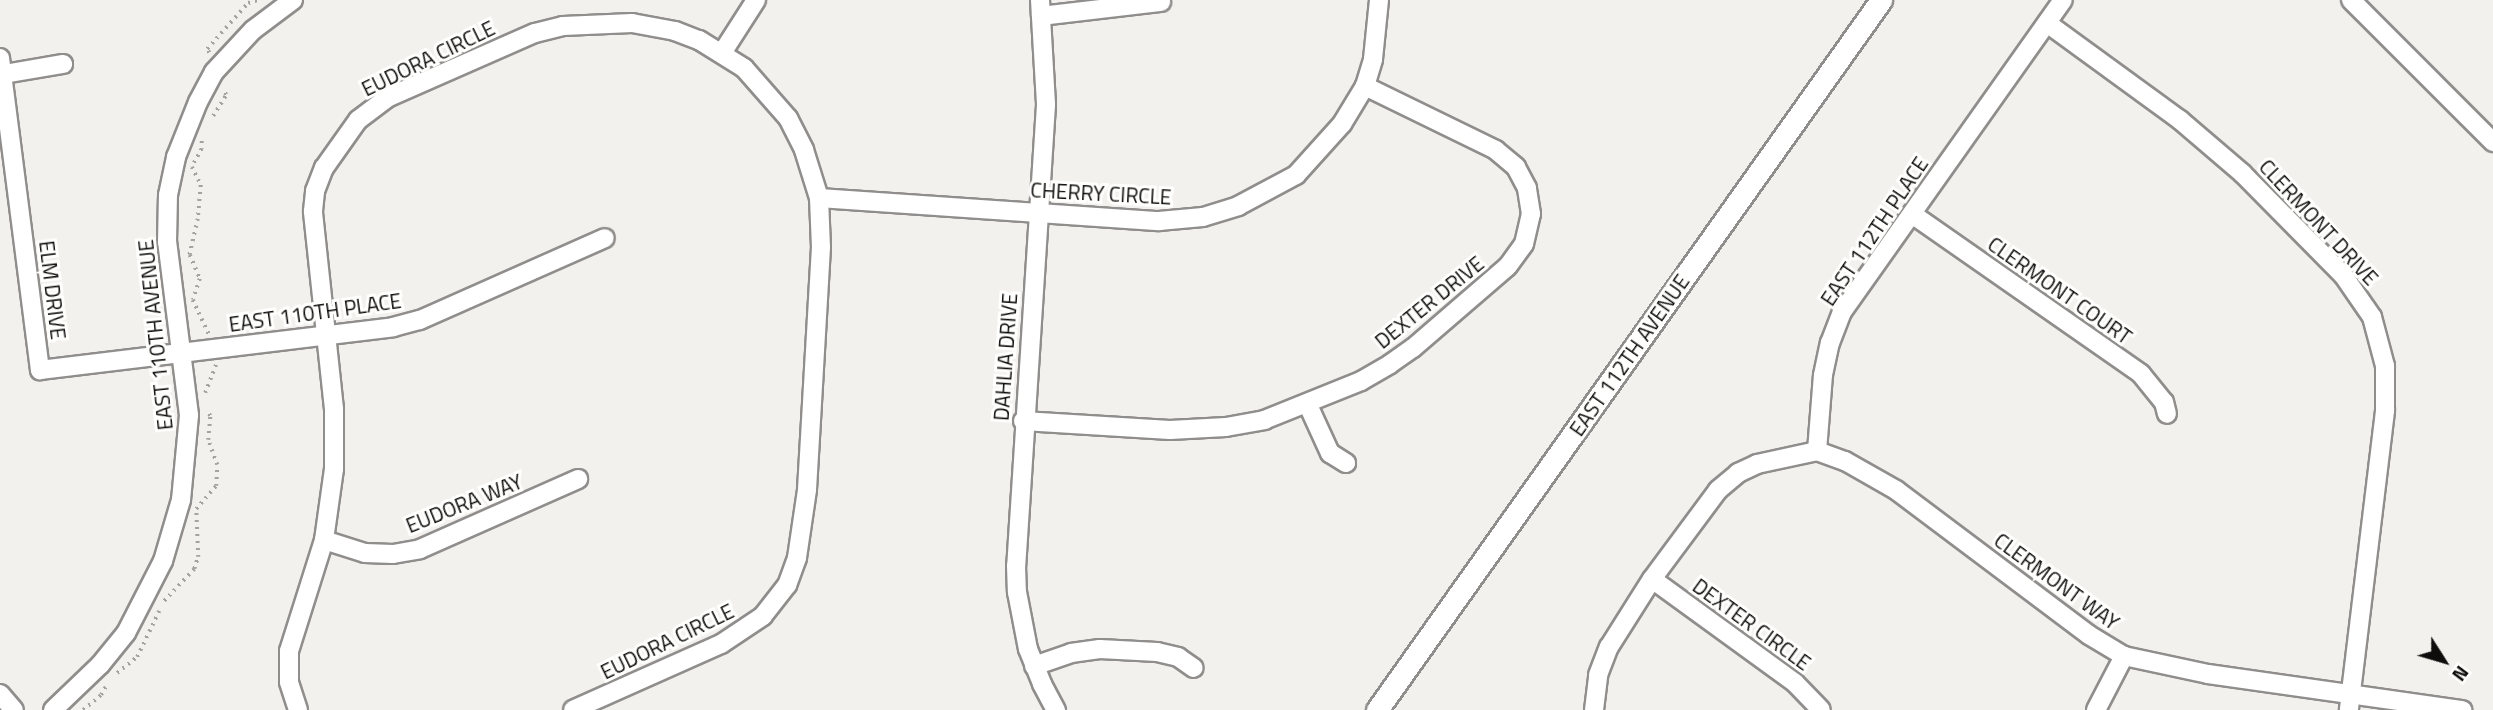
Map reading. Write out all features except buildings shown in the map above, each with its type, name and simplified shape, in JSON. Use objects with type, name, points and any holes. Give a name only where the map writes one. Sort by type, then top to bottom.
[{"type":"street","name":"EAST 110TH AVENUE","points":[[53,710],[100,665],[126,633],[151,590],[173,534],[185,475],[189,437],[167,242],[168,195],[176,157],[198,102],[214,72],[253,30],[293,0]]},
{"type":"street","points":[[722,53],[756,0]]},
{"type":"street","name":"CHERRY CIRCLE","points":[[819,198],[1159,222],[1203,218],[1238,206],[1269,192],[1308,165],[1342,124],[1365,86],[1376,42],[1379,0]]},
{"type":"street","name":"EAST 112TH AVENUE","points":[[1377,710],[1881,0]]},
{"type":"street","name":"EAST 112TH PLACE","points":[[1817,452],[1823,375],[1830,343],[1842,312],[2063,0]]},
{"type":"street","points":[[2351,0],[2493,142]]},
{"type":"street","points":[[1041,8],[1161,2]]},
{"type":"street","name":"DAHLIA DRIVE","points":[[1041,8],[1046,105],[1023,421],[1017,592],[1034,666],[1056,710]]},
{"type":"street","name":"EUDORA CIRCLE","points":[[298,710],[289,682],[289,651],[324,540],[335,442],[315,249],[315,191],[327,161],[343,136],[371,108],[511,43],[563,26],[609,21],[654,26],[699,40],[722,53],[759,81],[788,118],[804,150],[819,198],[821,247],[807,489],[797,558],[787,584],[775,604],[746,629],[721,644],[573,710]]},
{"type":"street","name":"CLERMONT DRIVE","points":[[2047,23],[2180,120],[2242,173],[2343,275],[2372,317],[2385,366],[2385,411],[2351,701]]},
{"type":"street","name":"ELM DRIVE","points":[[63,64],[2,66],[40,370],[181,351]]},
{"type":"street","name":"DEXTER DRIVE","points":[[1023,421],[1170,430],[1245,424],[1308,405],[1361,381],[1413,348],[1508,266],[1524,244],[1529,231],[1527,188],[1507,158],[1365,86]]},
{"type":"street","name":"CLERMONT COURT","points":[[1912,214],[2141,374],[2164,402],[2167,414]]},
{"type":"street","name":"EAST 110TH PLACE","points":[[181,351],[326,336],[393,327],[420,320],[605,238]]},
{"type":"street","points":[[1308,405],[1330,453],[1346,463]]},
{"type":"street","points":[[1594,710],[1598,675],[1608,647],[1652,579],[1705,506],[1738,473],[1757,464],[1817,452]]},
{"type":"street","name":"CLERMONT WAY","points":[[1817,452],[1845,461],[1896,490],[2089,635],[2124,656],[2351,701],[2462,710]]},
{"type":"street","name":"EUDORA WAY","points":[[324,540],[365,553],[393,554],[420,549],[578,479]]},
{"type":"street","name":"DEXTER CIRCLE","points":[[1652,579],[1795,682],[1821,710]]},
{"type":"street","points":[[1034,666],[1071,653],[1100,649],[1157,652],[1178,657],[1194,668]]},
{"type":"street","points":[[2096,710],[2124,656]]},
{"type":"street","points":[[0,694],[14,710]]}]
